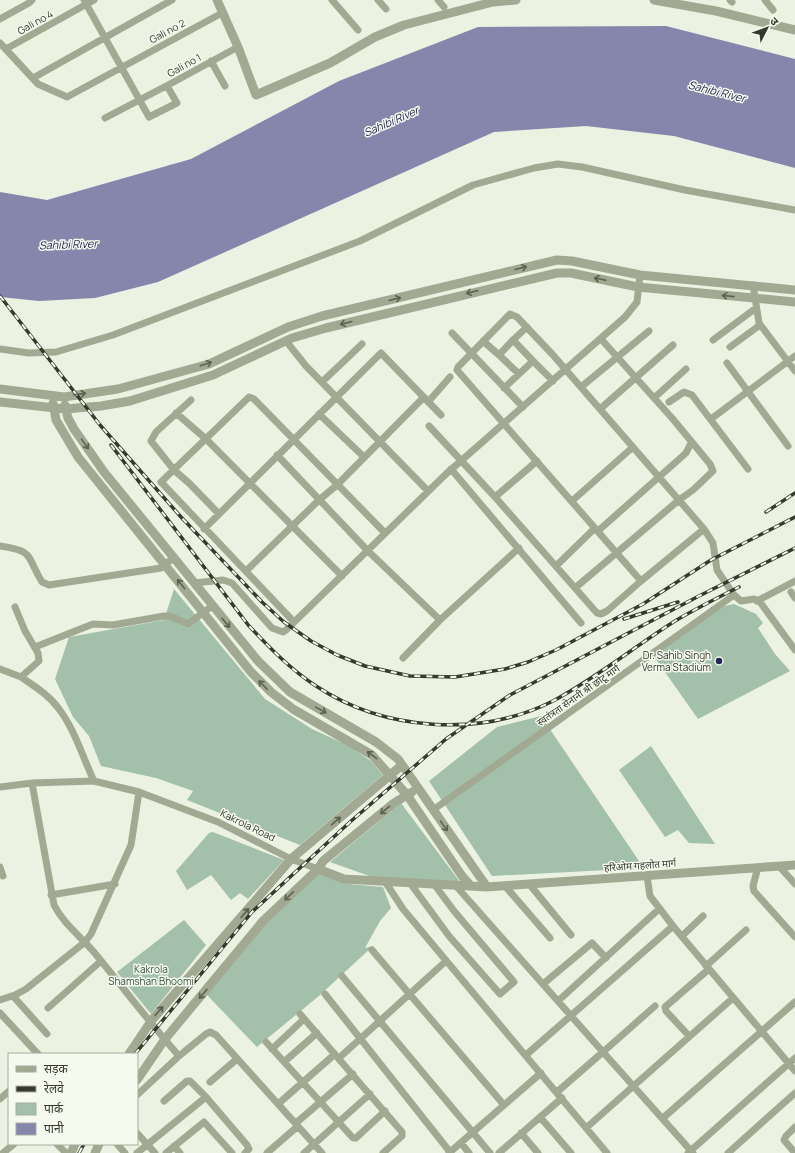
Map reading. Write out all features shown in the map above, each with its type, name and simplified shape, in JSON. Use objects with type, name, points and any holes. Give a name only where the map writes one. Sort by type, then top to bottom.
[{"type":"street","points":[[0,19],[32,0]]},
{"type":"street","name":"Gali no 4","points":[[6,49],[85,2],[94,0]]},
{"type":"street","points":[[0,43],[33,78],[172,0]]},
{"type":"street","points":[[217,0],[238,46],[256,95],[330,63],[375,37],[404,25],[493,2],[516,0]]},
{"type":"street","points":[[332,0],[358,30]]},
{"type":"street","points":[[378,0],[386,9]]},
{"type":"street","points":[[438,0],[444,7]]},
{"type":"street","points":[[654,0],[716,11],[795,30]]},
{"type":"street","points":[[765,0],[774,10]]},
{"type":"street","points":[[85,2],[149,117],[177,103],[167,86]]},
{"type":"street","name":"Gali no 2","points":[[33,78],[41,86],[67,97],[222,13]]},
{"type":"street","name":"Gali no 1","points":[[105,118],[167,86],[238,46]]},
{"type":"street","name":"Gali no 1","points":[[211,62],[225,86]]},
{"type":"street","points":[[0,349],[29,353],[56,352],[113,335],[360,241],[473,185],[534,168],[558,164],[582,167],[685,190],[795,210]]},
{"type":"street","points":[[0,389],[64,397],[118,389],[209,364],[288,327],[322,316],[556,260],[572,261],[640,275],[795,290]]},
{"type":"street","points":[[0,402],[53,409],[65,409],[100,406],[157,394],[213,375],[286,341],[326,328],[557,273],[571,273],[638,287],[755,303],[795,302]]},
{"type":"street","points":[[194,584],[228,580],[236,586],[272,628],[278,632],[283,632],[451,469],[601,339],[632,310],[637,302],[640,275]]},
{"type":"street","points":[[753,285],[760,325],[795,371]]},
{"type":"street","points":[[713,340],[755,303]]},
{"type":"street","points":[[641,581],[456,370],[510,314],[517,317],[553,355],[704,530],[713,543],[717,570],[734,595],[742,600],[757,601],[763,605],[795,650]]},
{"type":"street","points":[[730,347],[760,325]]},
{"type":"street","points":[[498,355],[527,327]]},
{"type":"street","points":[[580,388],[649,331]]},
{"type":"street","points":[[452,334],[523,407]]},
{"type":"street","points":[[575,588],[679,500],[693,490],[713,471],[710,464],[691,443],[672,418],[601,339]]},
{"type":"street","points":[[513,340],[553,381]]},
{"type":"street","points":[[286,341],[302,362],[338,397],[428,491]]},
{"type":"street","points":[[484,341],[519,374]]},
{"type":"street","points":[[322,382],[362,344]]},
{"type":"street","points":[[600,409],[673,345]]},
{"type":"street","points":[[204,529],[249,482],[338,397],[381,353],[441,415]]},
{"type":"street","points":[[711,419],[795,356]]},
{"type":"street","points":[[504,388],[533,361]]},
{"type":"street","points":[[727,363],[788,446]]},
{"type":"street","points":[[654,398],[686,369]]},
{"type":"street","points":[[246,571],[319,500],[337,485],[380,441],[450,377]]},
{"type":"street","points":[[669,402],[678,395],[688,392],[711,419],[748,469]]},
{"type":"street","points":[[52,396],[53,409],[60,429],[78,457],[251,672],[271,692],[293,709],[372,755],[407,795],[462,876],[471,886]]},
{"type":"street","points":[[64,397],[65,409],[74,429],[100,466],[194,584],[258,661],[278,682],[302,700],[388,750],[402,765],[487,887]]},
{"type":"street","points":[[294,622],[161,482],[249,397],[254,399],[385,533]]},
{"type":"street","points":[[191,400],[156,432],[151,441],[174,470],[219,514]]},
{"type":"street","points":[[176,413],[206,439],[342,576]]},
{"type":"street","points":[[319,414],[364,457]]},
{"type":"street","points":[[430,426],[575,588],[601,614],[607,611],[641,581],[704,530]]},
{"type":"street","points":[[556,566],[596,529],[686,454],[691,443]]},
{"type":"street","points":[[572,501],[633,447]]},
{"type":"street","points":[[277,455],[368,551],[440,620]]},
{"type":"street","points":[[495,497],[537,461]]},
{"type":"street","points":[[451,469],[581,623]]},
{"type":"street","points":[[0,546],[18,549],[25,552],[30,557],[42,582],[50,585],[161,568],[174,558]]},
{"type":"street","points":[[403,658],[440,620],[519,548]]},
{"type":"street","points":[[757,601],[795,581]]},
{"type":"street","name":"स्वतंत्रता सेनानी श्री छोटू मार्ग","points":[[432,810],[734,595]]},
{"type":"street","points":[[35,647],[93,624],[113,625],[170,616],[188,624],[212,606]]},
{"type":"street","points":[[15,607],[25,631],[35,647],[39,661],[21,677]]},
{"type":"street","points":[[0,669],[21,677],[46,696],[58,708],[67,721],[94,782]]},
{"type":"street","points":[[130,1053],[150,1023],[291,859],[402,765]]},
{"type":"street","name":"Kakrola Road","points":[[0,787],[32,783],[94,782],[139,792],[218,822],[291,859],[344,879],[386,883],[487,887]]},
{"type":"street","points":[[32,783],[51,895],[57,912],[85,942],[150,1023],[179,1056]]},
{"type":"street","points":[[138,1079],[165,1039],[263,921],[318,869],[323,861],[394,803],[418,788]]},
{"type":"street","points":[[0,1000],[13,996],[26,989],[85,942],[96,927],[132,845],[139,792]]},
{"type":"street","name":"हरिओम गहलोत मार्ग","points":[[487,887],[795,865]]},
{"type":"street","points":[[779,866],[795,884]]},
{"type":"street","points":[[0,867],[3,876]]},
{"type":"street","points":[[758,867],[753,886],[754,891],[795,937]]},
{"type":"street","points":[[647,876],[650,896],[660,910],[795,1071]]},
{"type":"street","points":[[386,883],[403,909],[605,1150],[597,1153]]},
{"type":"street","points":[[410,883],[449,936],[500,994],[514,982],[454,911],[434,884]]},
{"type":"street","points":[[51,895],[115,884]]},
{"type":"street","points":[[530,885],[571,935]]},
{"type":"street","points":[[456,886],[634,1085],[691,1152],[795,1058]]},
{"type":"street","points":[[506,886],[550,938]]},
{"type":"street","points":[[558,1001],[660,910]]},
{"type":"street","points":[[682,936],[704,916]]},
{"type":"street","points":[[526,1054],[572,1016],[673,926]]},
{"type":"street","points":[[689,1036],[666,1011],[665,1007],[708,968],[746,930]]},
{"type":"street","points":[[544,984],[592,943],[606,958]]},
{"type":"street","points":[[372,950],[504,1105]]},
{"type":"street","points":[[48,1008],[101,961]]},
{"type":"street","points":[[278,1104],[360,1039],[446,961]]},
{"type":"street","points":[[342,976],[490,1153]]},
{"type":"street","points":[[325,994],[450,1152],[541,1073]]},
{"type":"street","points":[[13,996],[47,1034]]},
{"type":"street","points":[[586,1128],[733,998]]},
{"type":"street","points":[[663,1118],[795,1002]]},
{"type":"street","points":[[556,1092],[655,1006]]},
{"type":"street","points":[[0,1014],[37,1053]]},
{"type":"street","points":[[272,1049],[302,1016],[385,1111],[403,1134],[383,1153]]},
{"type":"street","points":[[138,1094],[179,1056],[210,1032],[216,1035],[322,1153]]},
{"type":"street","points":[[284,1062],[317,1033]]},
{"type":"street","points":[[266,1042],[338,1123],[354,1138],[385,1111]]},
{"type":"street","points":[[210,1082],[237,1059]]},
{"type":"street","points":[[267,1153],[320,1102],[353,1074]]},
{"type":"street","points":[[164,1101],[189,1080],[206,1097],[248,1147],[245,1153]]},
{"type":"street","points":[[0,1099],[8,1092]]},
{"type":"street","points":[[728,1153],[795,1092]]},
{"type":"street","points":[[304,1153],[370,1094]]},
{"type":"street","points":[[137,1153],[206,1097]]},
{"type":"street","points":[[499,1153],[562,1098]]},
{"type":"street","points":[[540,1117],[571,1153]]},
{"type":"street","points":[[166,1153],[204,1122],[232,1153]]},
{"type":"street","points":[[784,1153],[793,1150],[785,1142],[785,1137],[795,1127]]},
{"type":"street","points":[[138,1134],[155,1153]]},
{"type":"street","points":[[521,1134],[538,1153]]},
{"type":"street","points":[[461,1143],[469,1153]]},
{"type":"street","points":[[3,1153],[13,1145]]},
{"type":"street","points":[[59,1145],[66,1153]]},
{"type":"street","points":[[118,1145],[125,1153]]},
{"type":"street","points":[[174,1146],[180,1153]]},
{"type":"green space","points":[[174,589],[265,699],[312,729],[347,745],[371,761],[383,775],[300,845],[187,800],[193,791],[156,778],[101,766],[89,736],[73,717],[55,679],[69,637],[164,620]]},
{"type":"green space","name":"Dr. Sahib Singh Verma Stadium","points":[[734,604],[756,614],[763,623],[758,628],[775,654],[790,671],[698,719],[653,655],[724,606]]},
{"type":"green space","points":[[541,716],[639,861],[646,868],[492,876],[429,781],[497,727]]},
{"type":"green space","points":[[651,746],[715,844],[689,843],[678,830],[665,837],[619,770]]},
{"type":"green space","points":[[401,803],[460,882],[375,878],[330,862]]},
{"type":"green space","points":[[213,832],[284,860],[248,899],[240,893],[231,900],[211,875],[187,890],[176,871],[209,833]]},
{"type":"green space","points":[[317,873],[349,884],[383,887],[391,908],[380,921],[365,948],[373,946],[320,995],[257,1047],[207,995],[270,919]]},
{"type":"green space","name":"Kakrola Shamshan Bhoomi","points":[[184,920],[206,945],[151,1014],[117,972]]},
{"type":"water","name":"Sahibi River","points":[[666,26],[795,59],[795,168],[674,136],[586,126],[494,132],[158,282],[95,298],[39,301],[0,297],[0,192],[47,200],[191,159],[339,81],[478,27]]},
{"type":"railway","points":[[0,296],[100,425],[181,517],[262,602],[284,622],[311,641],[337,655],[365,666],[410,676],[455,677],[505,669],[528,662],[556,650],[643,604],[711,560],[795,517]]},
{"type":"railway","points":[[111,445],[249,626],[281,658],[316,686],[343,701],[371,713],[402,720],[433,724],[464,724],[495,721],[525,713],[553,701],[569,692],[675,621],[739,587]]},
{"type":"railway","points":[[766,512],[795,493]]},
{"type":"railway","points":[[136,1053],[252,912],[350,822],[446,739],[510,695],[699,596],[795,548]]},
{"type":"railway","points":[[624,619],[678,602]]},
{"type":"railway","points":[[79,1153],[83,1145]]},
{"type":"place","name":"Dr. Sahib Singh Verma Stadium","points":[[719,661]]}]
